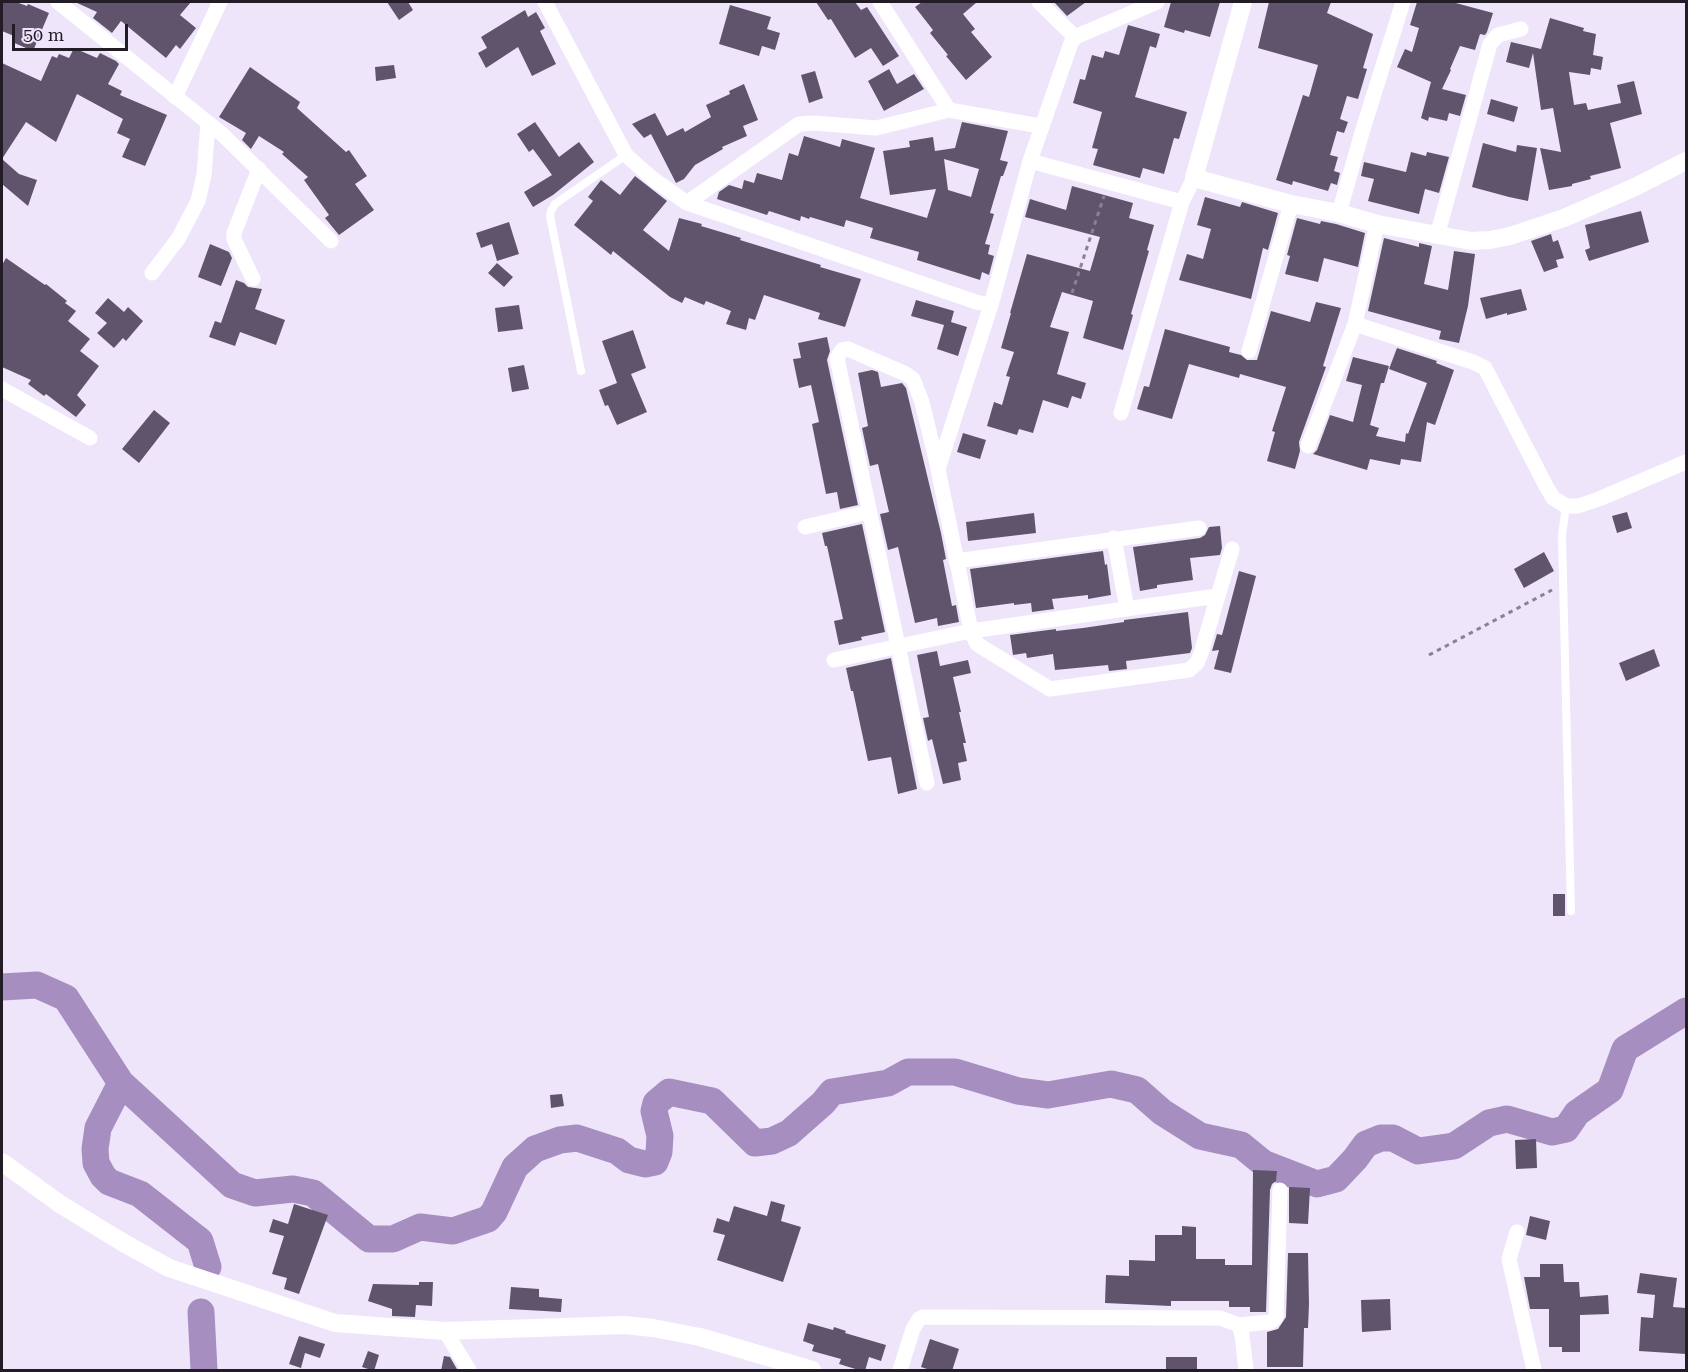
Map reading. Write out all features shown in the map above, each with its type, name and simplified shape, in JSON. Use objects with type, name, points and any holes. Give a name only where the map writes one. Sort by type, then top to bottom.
[{"type":"street","points":[[58,2],[208,123],[259,169],[331,241]]},
{"type":"street","points":[[175,97],[220,2]]},
{"type":"street","points":[[545,2],[626,154],[687,203],[976,302],[991,305]]},
{"type":"street","points":[[880,2],[949,110]]},
{"type":"street","points":[[1039,2],[1074,37]]},
{"type":"street","points":[[938,469],[991,305],[1040,126],[1074,37],[1157,2]]},
{"type":"street","points":[[1121,413],[1182,202],[1194,178],[1243,2]]},
{"type":"street","points":[[1339,213],[1403,2]]},
{"type":"street","points":[[1437,237],[1490,44],[1498,35],[1521,28]]},
{"type":"street","points":[[687,203],[799,124],[876,128],[949,110],[1040,126]]},
{"type":"street","points":[[152,273],[178,239],[198,201],[204,175],[208,123]]},
{"type":"street","points":[[1030,161],[1182,202]]},
{"type":"street","points":[[1194,178],[1377,224],[1437,237],[1471,241],[1510,236],[1564,218],[1635,187],[1686,161]]},
{"type":"street","points":[[253,279],[234,239],[234,233],[259,169]]},
{"type":"street","points":[[1249,351],[1291,204]]},
{"type":"street","points":[[1308,446],[1355,324],[1377,224]]},
{"type":"street","points":[[1355,324],[1473,362],[1485,368],[1553,498],[1566,506],[1578,506],[1599,499],[1686,462]]},
{"type":"street","points":[[927,783],[837,358],[842,350],[848,349],[913,379],[922,402],[938,469],[971,631],[976,645],[1044,687],[1068,688],[1189,670],[1197,663],[1202,653],[1232,549]]},
{"type":"street","points":[[2,389],[90,438]]},
{"type":"street","points":[[806,527],[869,512]]},
{"type":"street","points":[[956,561],[1199,528]]},
{"type":"street","points":[[1114,538],[1127,609]]},
{"type":"street","points":[[834,660],[971,631],[1217,596]]},
{"type":"street","points":[[2,1162],[60,1204],[169,1268],[335,1323],[445,1331],[624,1326],[653,1328],[700,1337],[812,1371]]},
{"type":"street","points":[[900,1371],[913,1329],[923,1317],[1220,1318],[1239,1325],[1271,1322],[1276,1317],[1280,1190]]},
{"type":"street","points":[[1518,1232],[1509,1258],[1534,1371]]},
{"type":"street","points":[[1239,1325],[1246,1371]]},
{"type":"street","points":[[445,1331],[470,1371]]},
{"type":"lane","points":[[581,370],[550,216],[551,211],[555,204],[626,154]]},
{"type":"lane","points":[[1566,506],[1562,535],[1571,911]]},
{"type":"path","points":[[1072,293],[1108,182]]},
{"type":"path","points":[[1429,655],[1563,584]]},
{"type":"building","points":[[2,2],[16,2],[27,6],[28,4],[49,13],[33,51],[12,42],[14,36],[2,31]]},
{"type":"building","points":[[75,2],[191,2],[180,15],[196,28],[180,49],[176,45],[166,58],[121,21],[112,33],[93,18],[97,12]]},
{"type":"building","points":[[387,2],[408,2],[413,10],[399,20]]},
{"type":"building","points":[[816,2],[855,2],[861,10],[867,7],[899,56],[883,66],[871,48],[855,58],[831,19],[828,20]]},
{"type":"building","points":[[922,2],[977,2],[963,14],[975,29],[971,32],[992,57],[966,80],[946,56],[948,55],[930,33],[933,30],[915,7]]},
{"type":"building","points":[[1054,2],[1086,2],[1067,16]]},
{"type":"building","points":[[1171,2],[1220,2],[1210,37],[1164,27]]},
{"type":"building","points":[[1269,2],[1331,2],[1327,13],[1373,34],[1363,68],[1367,69],[1358,99],[1347,96],[1340,119],[1348,122],[1344,133],[1337,131],[1330,155],[1338,157],[1334,171],[1340,173],[1337,185],[1331,183],[1328,191],[1293,181],[1292,185],[1276,180],[1303,95],[1309,97],[1318,65],[1258,48]]},
{"type":"building","points":[[1417,2],[1452,2],[1493,13],[1487,32],[1485,35],[1480,34],[1475,50],[1460,46],[1450,69],[1442,89],[1466,95],[1460,116],[1449,113],[1447,121],[1429,117],[1428,121],[1421,118],[1431,82],[1397,67],[1405,49],[1412,52],[1419,28],[1410,25]]},
{"type":"building","points":[[730,5],[771,17],[767,29],[780,33],[775,50],[762,46],[759,56],[719,44]]},
{"type":"building","points":[[525,10],[528,17],[536,12],[545,28],[540,31],[556,64],[532,76],[518,47],[486,68],[478,53],[487,48],[481,37]]},
{"type":"building","points":[[1550,18],[1596,34],[1593,55],[1603,57],[1601,70],[1591,68],[1590,75],[1569,72],[1574,105],[1586,103],[1588,110],[1621,103],[1617,85],[1634,81],[1642,114],[1610,123],[1621,168],[1590,176],[1591,179],[1572,184],[1572,186],[1549,190],[1540,148],[1561,152],[1553,108],[1541,110],[1533,53],[1529,68],[1506,62],[1511,42],[1541,49]]},
{"type":"building","points":[[1128,25],[1160,34],[1156,48],[1150,46],[1135,97],[1187,112],[1179,139],[1174,138],[1164,174],[1143,168],[1140,178],[1093,165],[1098,149],[1092,148],[1102,112],[1073,103],[1080,79],[1085,80],[1092,55],[1103,58],[1105,51],[1119,55]]},
{"type":"building","points":[[74,48],[97,58],[100,53],[116,61],[119,64],[108,84],[122,91],[120,95],[167,115],[145,166],[122,157],[130,139],[117,133],[123,119],[77,94],[56,142],[26,122],[2,159],[2,63],[41,81],[52,56],[57,58],[59,54],[69,58]]},
{"type":"building","points":[[394,65],[396,78],[376,81],[375,67]]},
{"type":"building","points":[[250,67],[300,102],[297,108],[346,152],[349,150],[367,176],[355,184],[374,210],[339,235],[325,218],[329,215],[304,180],[308,177],[282,154],[284,152],[259,136],[251,149],[242,140],[246,133],[219,117]]},
{"type":"building","points":[[889,69],[897,84],[914,74],[924,89],[884,111],[868,81]]},
{"type":"building","points":[[815,71],[823,98],[809,103],[801,75]]},
{"type":"building","points":[[744,84],[758,120],[743,126],[747,136],[722,147],[723,149],[695,165],[684,179],[676,183],[651,134],[644,138],[632,124],[655,113],[667,136],[683,128],[685,132],[711,117],[706,105],[730,94],[729,91]]},
{"type":"building","points":[[1491,99],[1518,107],[1514,122],[1487,114]]},
{"type":"building","points":[[535,122],[559,157],[579,142],[594,162],[553,195],[533,207],[524,192],[552,175],[533,149],[529,152],[517,134]]},
{"type":"building","points":[[962,122],[1008,131],[1000,160],[1008,162],[1001,176],[990,213],[994,214],[985,244],[990,245],[988,254],[994,256],[989,275],[982,272],[980,280],[917,260],[919,252],[870,238],[873,228],[846,220],[844,227],[810,217],[809,219],[801,216],[800,221],[769,211],[767,215],[717,199],[719,192],[729,185],[742,189],[744,180],[754,183],[757,173],[782,180],[789,153],[798,156],[804,136],[840,147],[842,139],[875,148],[860,198],[927,218],[936,189],[890,195],[883,151],[910,147],[909,141],[933,137],[935,151],[955,148]],"holes":[[[944,159],[979,169],[971,197],[948,190]]]},
{"type":"building","points":[[1483,143],[1516,152],[1517,145],[1537,148],[1528,201],[1472,187]]},
{"type":"building","points":[[1411,152],[1426,156],[1427,152],[1449,157],[1439,193],[1425,189],[1419,214],[1368,201],[1374,179],[1361,176],[1364,162],[1406,172]]},
{"type":"building","points":[[2,159],[19,174],[37,180],[28,206],[2,184]]},
{"type":"building","points":[[635,176],[667,201],[643,230],[669,251],[679,218],[861,279],[845,327],[818,319],[820,313],[764,295],[755,320],[749,318],[746,330],[726,324],[731,311],[706,301],[704,305],[685,297],[682,303],[670,297],[613,251],[611,255],[574,225],[593,201],[588,197],[601,180],[620,195]]},
{"type":"building","points":[[1072,186],[1133,203],[1129,218],[1154,225],[1147,250],[1149,251],[1123,350],[1083,338],[1093,301],[1062,292],[1050,327],[1069,332],[1057,374],[1086,383],[1081,399],[1072,396],[1068,408],[1043,400],[1033,433],[1019,429],[1017,435],[987,426],[994,402],[1002,405],[1010,377],[1006,376],[1014,352],[1001,348],[1027,254],[1090,271],[1100,237],[1025,217],[1030,199],[1066,210]]},
{"type":"building","points":[[1205,197],[1240,207],[1242,202],[1278,213],[1268,250],[1263,248],[1251,299],[1179,280],[1187,254],[1203,259],[1211,229],[1197,225]]},
{"type":"building","points":[[1641,211],[1649,242],[1589,261],[1585,250],[1590,248],[1585,225]]},
{"type":"building","points":[[1297,218],[1320,224],[1321,221],[1336,224],[1365,233],[1358,267],[1324,258],[1318,282],[1285,274],[1290,256],[1287,255]]},
{"type":"building","points":[[509,222],[519,254],[497,261],[492,244],[481,248],[476,233]]},
{"type":"building","points":[[1551,234],[1553,242],[1558,240],[1564,258],[1556,260],[1558,267],[1544,272],[1531,241]]},
{"type":"building","points":[[1384,238],[1419,247],[1419,243],[1432,246],[1424,284],[1448,290],[1454,251],[1475,254],[1468,306],[1459,343],[1439,339],[1441,331],[1368,311]]},
{"type":"building","points":[[210,244],[229,252],[232,258],[221,286],[198,277]]},
{"type":"building","points":[[6,258],[67,301],[65,303],[76,311],[68,321],[90,339],[80,351],[99,366],[77,395],[86,405],[76,417],[46,394],[44,396],[28,384],[31,380],[2,367],[2,265]]},
{"type":"building","points":[[497,263],[513,277],[504,287],[488,273]]},
{"type":"building","points":[[236,280],[248,287],[262,289],[255,309],[285,320],[276,345],[240,332],[235,346],[209,337],[215,321],[221,323]]},
{"type":"building","points":[[1521,289],[1527,310],[1486,319],[1480,298]]},
{"type":"building","points":[[108,298],[124,312],[128,307],[143,321],[126,341],[123,338],[114,348],[97,333],[107,323],[95,313]]},
{"type":"building","points":[[916,300],[954,311],[951,322],[967,327],[958,356],[937,349],[944,325],[911,316]]},
{"type":"building","points":[[1316,302],[1341,308],[1323,366],[1326,367],[1299,442],[1300,451],[1295,469],[1267,461],[1275,432],[1272,431],[1286,387],[1240,374],[1239,378],[1189,364],[1172,419],[1137,409],[1144,386],[1149,387],[1165,329],[1230,347],[1229,352],[1241,355],[1247,360],[1257,360],[1271,311],[1310,322]]},
{"type":"building","points":[[519,305],[523,329],[498,332],[495,308]]},
{"type":"building","points":[[633,330],[646,368],[631,374],[647,412],[617,425],[608,405],[605,406],[599,390],[617,383],[602,341]]},
{"type":"building","points":[[827,337],[830,351],[827,360],[858,505],[840,509],[837,492],[826,494],[812,424],[819,422],[811,385],[799,388],[793,359],[801,358],[798,343]]},
{"type":"building","points":[[1397,348],[1437,361],[1436,363],[1454,370],[1435,425],[1427,422],[1421,462],[1401,459],[1400,465],[1370,459],[1367,470],[1313,454],[1317,450],[1330,415],[1353,422],[1362,385],[1346,381],[1353,357],[1389,366],[1384,383],[1381,383],[1370,425],[1379,428],[1376,436],[1405,442],[1406,433],[1408,434],[1427,383],[1389,369]]},
{"type":"building","points":[[524,365],[529,389],[512,392],[508,368]]},
{"type":"building","points":[[872,370],[878,372],[881,387],[902,383],[906,388],[941,533],[946,559],[943,560],[952,606],[956,605],[959,622],[938,626],[937,618],[915,623],[898,547],[888,550],[880,514],[889,512],[878,464],[870,466],[862,428],[868,426],[858,373]]},
{"type":"building","points":[[154,410],[170,423],[139,463],[122,449]]},
{"type":"building","points":[[963,433],[986,440],[980,459],[957,452]]},
{"type":"building","points":[[1627,512],[1632,528],[1617,533],[1612,516]]},
{"type":"building","points":[[1034,513],[1036,533],[968,541],[966,522]]},
{"type":"building","points":[[862,524],[885,632],[839,645],[834,621],[843,619],[822,533]]},
{"type":"building","points":[[1220,526],[1222,548],[1220,555],[1190,558],[1193,580],[1157,585],[1157,588],[1140,591],[1133,547],[1200,538],[1205,535],[1209,527]]},
{"type":"building","points":[[1103,551],[1111,595],[1088,599],[1088,595],[1052,599],[1054,609],[1032,612],[1031,603],[976,608],[970,569]]},
{"type":"building","points":[[1544,552],[1554,571],[1524,588],[1514,569]]},
{"type":"building","points":[[1239,571],[1256,576],[1231,673],[1214,669],[1219,650],[1212,651],[1217,634],[1222,635]]},
{"type":"building","points":[[1188,612],[1192,648],[1190,653],[1126,661],[1127,669],[1109,671],[1108,665],[1055,670],[1053,654],[1027,658],[1026,653],[1013,655],[1010,635],[1083,628]]},
{"type":"building","points":[[1654,649],[1660,666],[1626,681],[1619,663]]},
{"type":"building","points":[[937,651],[940,666],[968,660],[971,673],[953,677],[961,712],[959,712],[966,743],[963,743],[967,761],[958,763],[961,780],[943,784],[932,739],[928,741],[923,718],[929,717],[917,655]]},
{"type":"building","points":[[891,658],[917,789],[898,794],[891,757],[868,761],[846,668]]},
{"type":"building","points":[[1553,894],[1565,894],[1565,916],[1553,916]]},
{"type":"building","points":[[562,1094],[564,1106],[551,1108],[550,1095]]},
{"type":"building","points":[[1536,1139],[1537,1168],[1516,1169],[1515,1140]]},
{"type":"building","points":[[1253,1170],[1277,1171],[1276,1181],[1270,1190],[1266,1312],[1250,1312],[1250,1307],[1229,1307],[1229,1301],[1171,1301],[1171,1306],[1105,1303],[1106,1275],[1129,1276],[1129,1260],[1155,1261],[1155,1235],[1182,1235],[1182,1226],[1196,1227],[1196,1259],[1225,1259],[1225,1265],[1252,1265]]},
{"type":"building","points":[[1289,1187],[1310,1188],[1308,1224],[1289,1223]]},
{"type":"building","points":[[771,1201],[785,1205],[781,1221],[801,1227],[783,1282],[717,1260],[725,1235],[713,1232],[717,1218],[729,1222],[734,1206],[767,1216]]},
{"type":"building","points":[[294,1204],[328,1215],[299,1294],[284,1289],[287,1278],[272,1274],[284,1236],[269,1232],[273,1219],[288,1224]]},
{"type":"building","points":[[1530,1216],[1550,1221],[1546,1240],[1526,1235]]},
{"type":"building","points":[[1288,1253],[1308,1253],[1308,1328],[1304,1328],[1303,1367],[1267,1367],[1267,1332],[1278,1329],[1286,1317]]},
{"type":"building","points":[[1540,1264],[1563,1264],[1564,1282],[1579,1282],[1580,1297],[1608,1295],[1609,1314],[1580,1315],[1580,1352],[1562,1352],[1562,1347],[1549,1347],[1549,1309],[1530,1309],[1524,1277],[1540,1277]]},
{"type":"building","points":[[1640,1273],[1677,1278],[1673,1307],[1686,1308],[1686,1354],[1639,1351],[1641,1317],[1653,1318],[1655,1295],[1637,1293]]},
{"type":"building","points":[[419,1282],[433,1282],[432,1306],[416,1305],[415,1317],[392,1316],[392,1309],[368,1301],[373,1284],[419,1285]]},
{"type":"building","points":[[511,1287],[539,1289],[539,1297],[562,1299],[561,1312],[509,1309]]},
{"type":"building","points":[[1390,1299],[1391,1330],[1362,1332],[1361,1300]]},
{"type":"building","points":[[808,1323],[833,1330],[834,1327],[846,1331],[845,1333],[886,1345],[881,1361],[869,1357],[865,1371],[862,1371],[839,1364],[841,1359],[812,1351],[814,1345],[803,1341]]},
{"type":"building","points":[[299,1336],[325,1344],[320,1358],[305,1353],[301,1368],[289,1364]]},
{"type":"building","points":[[930,1339],[959,1349],[952,1371],[933,1371],[921,1367]]},
{"type":"building","points":[[368,1351],[379,1355],[374,1371],[362,1367]]},
{"type":"building","points":[[444,1356],[450,1357],[458,1371],[441,1371]]},
{"type":"building","points":[[1166,1357],[1197,1357],[1197,1371],[1166,1371]]},
{"type":"waterway","points":[[2,987],[37,985],[66,998],[121,1083],[232,1185],[255,1193],[293,1189],[313,1193],[369,1239],[393,1239],[420,1227],[453,1231],[488,1219],[494,1212],[515,1167],[535,1149],[560,1140],[577,1138],[617,1151],[629,1160],[645,1164],[655,1162],[659,1152],[660,1136],[654,1111],[656,1103],[669,1092],[712,1101],[755,1143],[772,1141],[789,1133],[832,1092],[888,1083],[908,1072],[955,1072],[1018,1091],[1048,1095],[1111,1084],[1137,1090],[1162,1112],[1200,1136],[1241,1145],[1263,1163],[1317,1184],[1336,1179],[1366,1144],[1381,1138],[1393,1138],[1418,1151],[1454,1146],[1489,1123],[1507,1119],[1552,1132],[1566,1129],[1577,1113],[1610,1090],[1625,1049],[1686,1011]]},
{"type":"waterway","points":[[121,1083],[98,1128],[96,1163],[109,1182],[140,1194],[200,1241],[208,1267]]},
{"type":"waterway","points":[[201,1312],[204,1370]]}]
